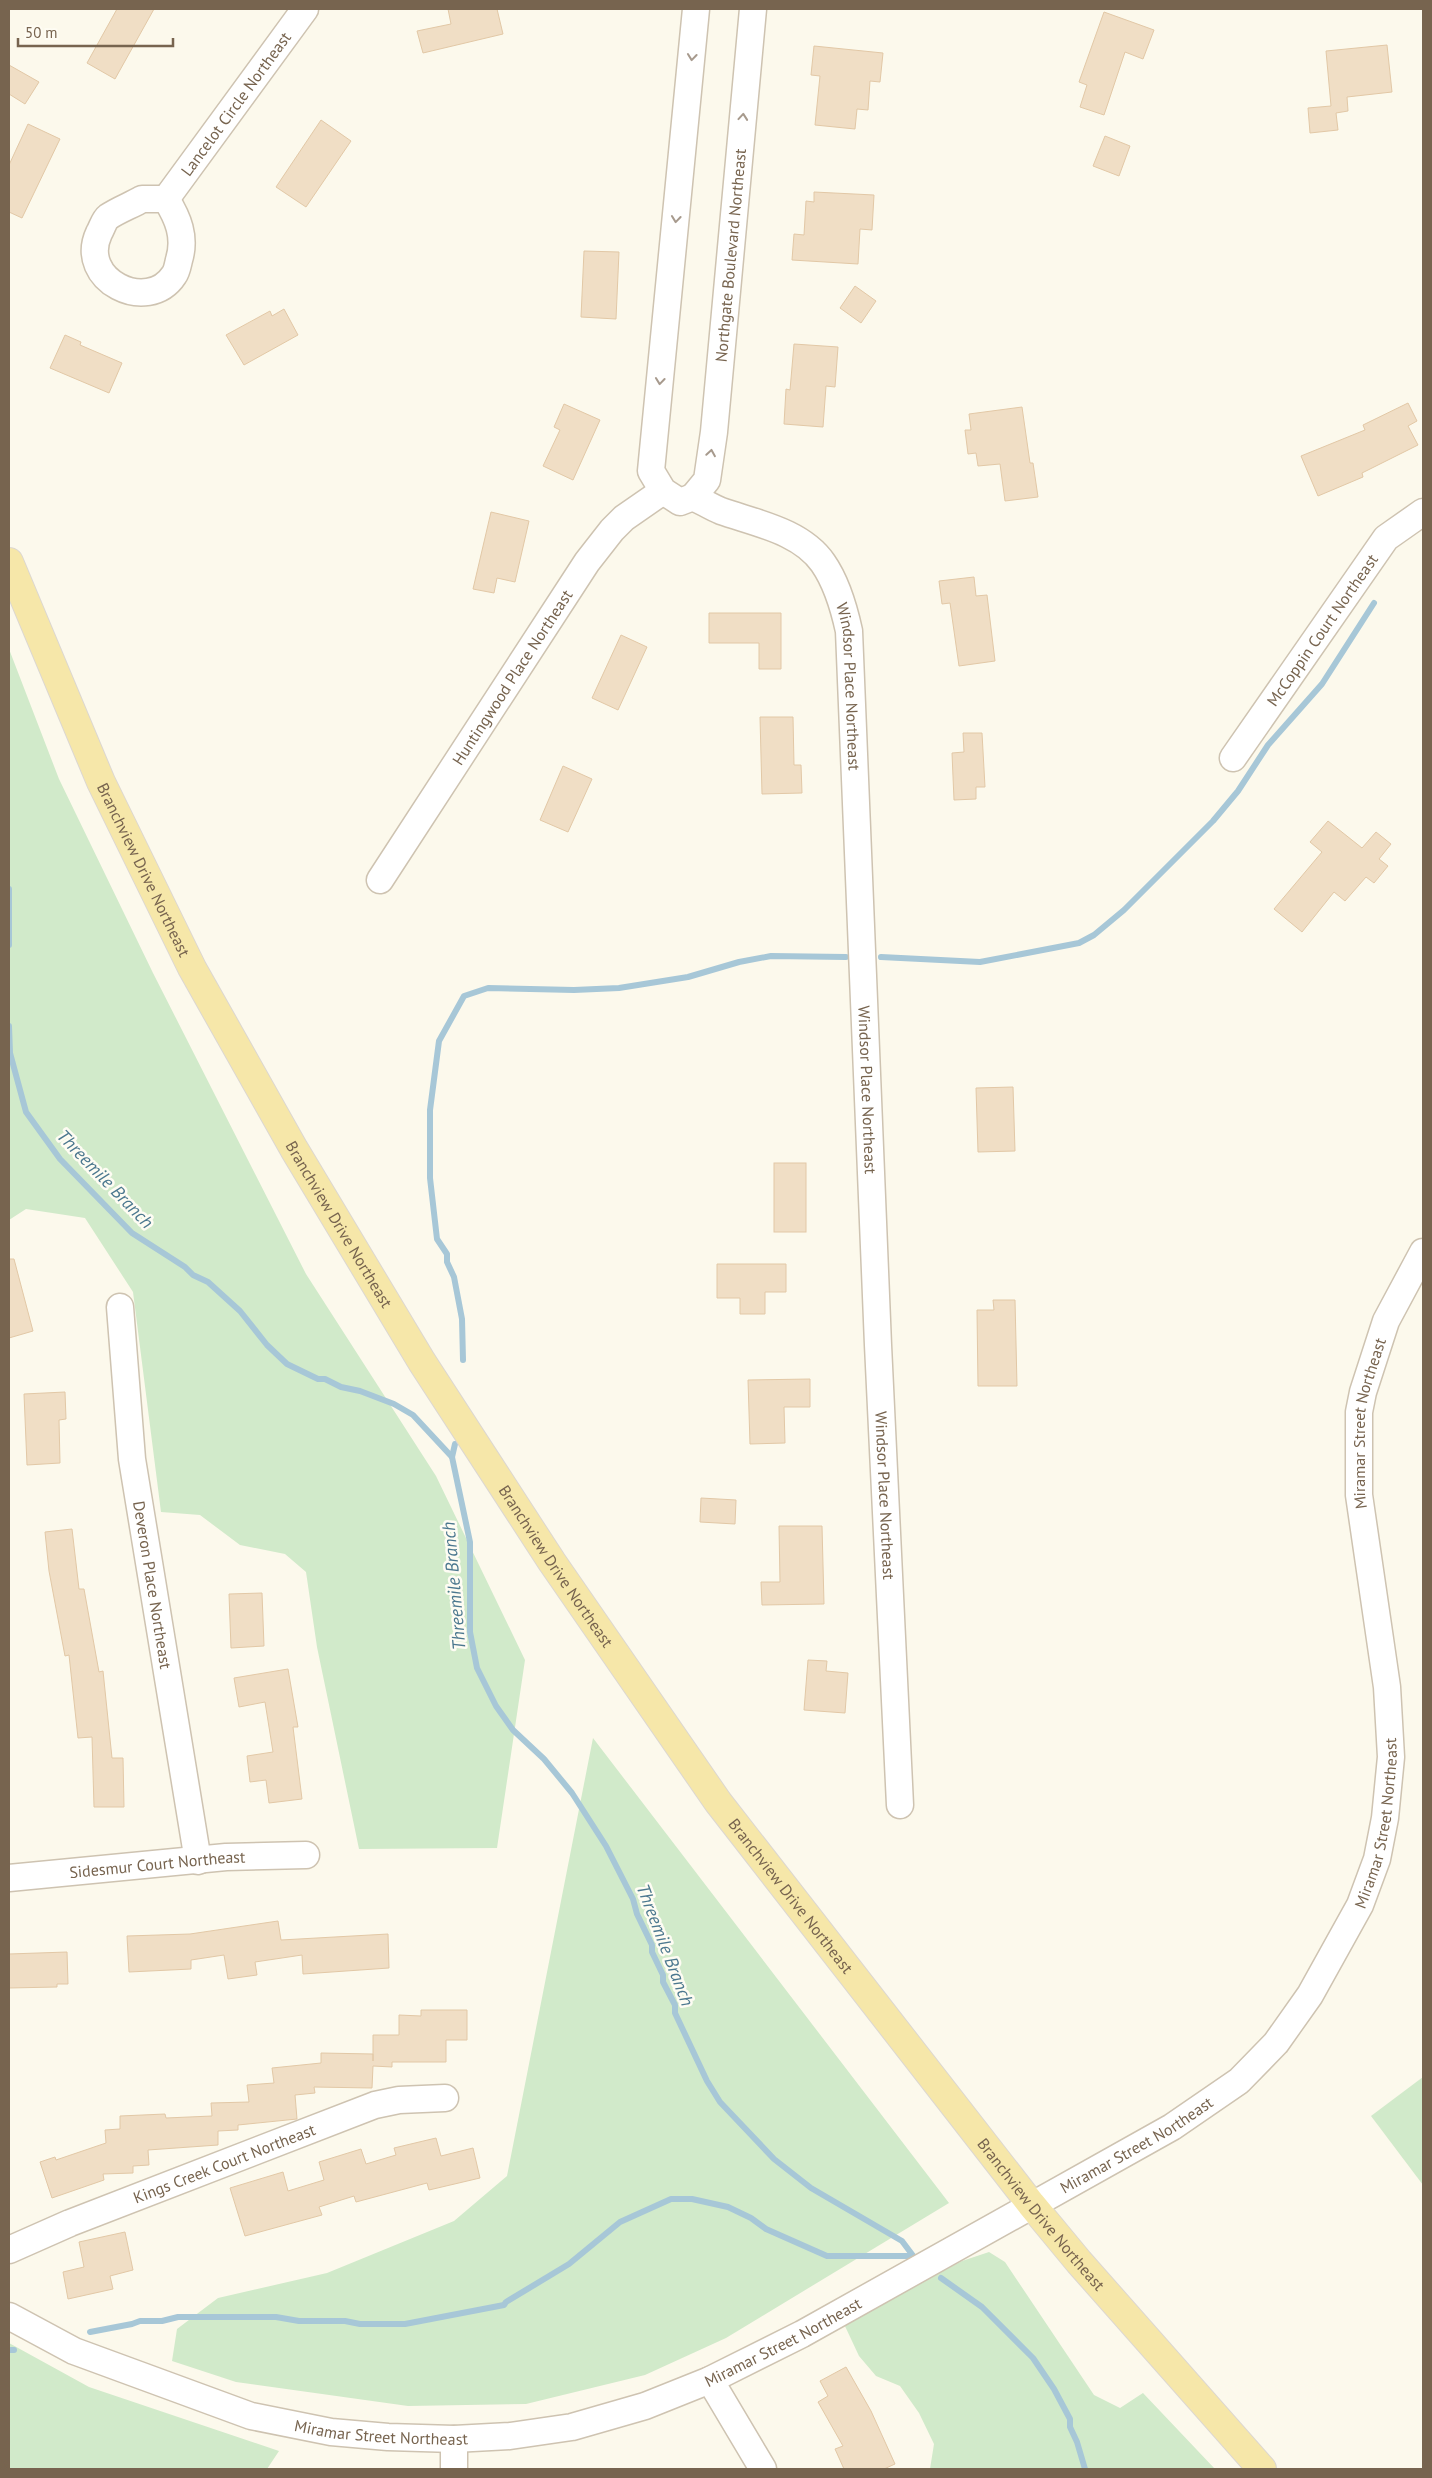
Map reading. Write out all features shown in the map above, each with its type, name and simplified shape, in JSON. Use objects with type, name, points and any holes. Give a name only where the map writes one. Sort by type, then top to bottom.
[{"type":"main road","name":"Branchview Drive Northeast","points":[[9,562],[101,782],[192,968],[294,1149],[422,1362],[552,1562],[718,1802],[1031,2204],[1079,2262],[1262,2469]]},
{"type":"street","name":"Lancelot Circle Northeast","points":[[166,199],[305,9]]},
{"type":"street","points":[[663,491],[651,471],[696,9]]},
{"type":"street","points":[[748,9],[754,9]]},
{"type":"street","name":"Northgate Boulevard Northeast","points":[[693,497],[706,480],[714,432],[754,9]]},
{"type":"street","name":"Windsor Place Northeast","points":[[663,491],[680,502],[693,497],[718,510],[765,525],[805,544],[822,562],[833,582],[849,631],[900,1805]]},
{"type":"street","name":"Huntingwood Place Northeast","points":[[380,880],[587,562],[624,518],[663,491]]},
{"type":"street","name":"McCoppin Court Northeast","points":[[1233,758],[1386,538],[1423,512]]},
{"type":"street","name":"Miramar Street Northeast","points":[[9,2316],[74,2351],[251,2416],[331,2432],[388,2437],[454,2439],[510,2436],[572,2427],[646,2406],[710,2380],[802,2334],[1031,2204],[1172,2127],[1239,2080],[1276,2043],[1310,1995],[1360,1905],[1377,1858],[1385,1818],[1391,1757],[1387,1687],[1359,1495],[1359,1412],[1363,1392],[1386,1321],[1423,1252]]},
{"type":"street","name":"Deveron Place Northeast","points":[[120,1307],[132,1459],[198,1861]]},
{"type":"street","name":"Sidesmur Court Northeast","points":[[9,1878],[198,1861],[306,1855]]},
{"type":"street","name":"Kings Creek Court Northeast","points":[[9,2250],[70,2224],[375,2105],[398,2100],[445,2098]]},
{"type":"street","points":[[710,2380],[763,2469]]},
{"type":"street","points":[[454,2439],[454,2469]]},
{"type":"green space","points":[[9,649],[59,779],[153,973],[306,1274],[436,1476],[525,1660],[497,1848],[359,1849],[317,1647],[306,1572],[285,1554],[240,1545],[200,1515],[161,1512],[133,1292],[85,1218],[26,1209],[9,1220]]},
{"type":"green space","points":[[593,1738],[949,2203],[726,2338],[645,2375],[526,2404],[408,2406],[236,2382],[172,2361],[177,2329],[218,2298],[327,2273],[454,2221],[507,2176]]},
{"type":"green space","points":[[1423,2077],[1423,2185],[1371,2116]]},
{"type":"green space","points":[[989,2252],[1005,2262],[1094,2395],[1120,2408],[1143,2393],[1215,2469],[930,2469],[934,2444],[919,2413],[900,2386],[876,2376],[859,2356],[844,2324],[962,2261]]},
{"type":"green space","points":[[9,2343],[89,2387],[279,2451],[267,2469],[9,2469]]},
{"type":"building","points":[[117,9],[154,9],[115,79],[87,63]]},
{"type":"building","points":[[448,9],[497,9],[503,34],[423,53],[417,31],[451,24]]},
{"type":"building","points":[[1104,12],[1154,30],[1143,59],[1125,52],[1104,115],[1080,107],[1087,85],[1079,82]]},
{"type":"building","points":[[1387,45],[1392,92],[1347,97],[1348,111],[1336,113],[1338,130],[1310,133],[1308,108],[1331,106],[1326,51]]},
{"type":"building","points":[[814,46],[883,53],[880,82],[870,81],[868,110],[857,109],[855,129],[815,125],[820,76],[811,75]]},
{"type":"building","points":[[9,65],[39,82],[25,104],[9,94]]},
{"type":"building","points":[[321,120],[351,141],[306,207],[276,187]]},
{"type":"building","points":[[28,124],[60,139],[22,218],[9,212],[9,165]]},
{"type":"building","points":[[1105,136],[1130,146],[1119,176],[1093,166]]},
{"type":"building","points":[[814,192],[874,195],[872,230],[860,229],[858,264],[792,260],[794,234],[804,235],[806,201],[814,202]]},
{"type":"building","points":[[584,251],[619,252],[616,319],[581,317]]},
{"type":"building","points":[[855,286],[876,301],[861,323],[840,308]]},
{"type":"building","points":[[284,309],[298,335],[244,365],[226,335],[270,311],[272,316]]},
{"type":"building","points":[[65,335],[81,342],[80,345],[122,363],[109,393],[50,368]]},
{"type":"building","points":[[794,344],[838,347],[835,387],[826,386],[823,427],[784,424],[786,389],[790,390]]},
{"type":"building","points":[[1408,403],[1417,421],[1408,426],[1418,445],[1362,473],[1363,477],[1318,496],[1301,456],[1365,430],[1363,425]]},
{"type":"building","points":[[564,404],[600,420],[573,480],[543,466],[560,430],[554,427]]},
{"type":"building","points":[[1022,407],[1030,463],[1033,463],[1038,497],[1005,501],[1000,464],[978,466],[976,453],[968,454],[965,430],[971,430],[969,414]]},
{"type":"building","points":[[491,512],[529,521],[515,582],[497,578],[494,593],[473,589]]},
{"type":"building","points":[[974,577],[976,596],[987,595],[995,661],[959,666],[950,603],[942,604],[939,581]]},
{"type":"building","points":[[709,613],[781,613],[781,669],[759,669],[759,643],[709,643]]},
{"type":"building","points":[[621,635],[647,647],[618,710],[592,698]]},
{"type":"building","points":[[760,717],[793,717],[794,765],[801,765],[802,793],[762,794]]},
{"type":"building","points":[[963,733],[982,733],[985,787],[976,787],[976,799],[954,800],[952,753],[964,752]]},
{"type":"building","points":[[563,766],[592,779],[568,832],[540,820]]},
{"type":"building","points":[[1328,821],[1362,848],[1376,832],[1391,844],[1379,859],[1388,866],[1374,883],[1366,877],[1345,901],[1334,892],[1302,932],[1274,909],[1322,852],[1310,842]]},
{"type":"building","points":[[1013,1087],[1015,1151],[978,1152],[976,1088]]},
{"type":"building","points":[[774,1163],[806,1163],[806,1232],[774,1232]]},
{"type":"building","points":[[9,1259],[14,1259],[33,1331],[9,1338]]},
{"type":"building","points":[[717,1264],[786,1264],[786,1292],[765,1292],[765,1314],[740,1314],[740,1298],[717,1298]]},
{"type":"building","points":[[993,1300],[1015,1300],[1017,1386],[978,1386],[977,1310],[994,1310]]},
{"type":"building","points":[[810,1379],[810,1407],[784,1407],[785,1443],[750,1444],[748,1380]]},
{"type":"building","points":[[65,1392],[66,1419],[59,1420],[60,1463],[27,1465],[24,1394]]},
{"type":"building","points":[[701,1498],[736,1500],[735,1524],[700,1522]]},
{"type":"building","points":[[779,1526],[822,1526],[824,1604],[762,1605],[761,1582],[780,1582]]},
{"type":"building","points":[[72,1529],[79,1589],[84,1589],[99,1672],[103,1671],[112,1758],[123,1758],[124,1807],[94,1807],[92,1737],[78,1738],[69,1655],[65,1656],[49,1571],[45,1532]]},
{"type":"building","points":[[262,1593],[264,1646],[231,1648],[229,1594]]},
{"type":"building","points":[[808,1660],[827,1661],[826,1671],[848,1673],[845,1713],[804,1710]]},
{"type":"building","points":[[288,1669],[298,1727],[293,1727],[302,1799],[269,1803],[266,1780],[250,1782],[247,1756],[273,1752],[265,1702],[239,1707],[234,1678]]},
{"type":"building","points":[[278,1921],[281,1940],[388,1934],[389,1968],[303,1974],[302,1955],[255,1962],[257,1975],[228,1979],[224,1955],[191,1960],[191,1969],[129,1972],[127,1936],[190,1934]]},
{"type":"building","points":[[67,1952],[68,1984],[57,1984],[57,1987],[9,1988],[9,1954]]},
{"type":"building","points":[[421,2010],[467,2010],[467,2040],[446,2040],[446,2062],[392,2062],[392,2067],[373,2066],[372,2088],[314,2087],[315,2093],[295,2095],[297,2119],[238,2125],[238,2130],[218,2131],[218,2145],[148,2150],[149,2165],[133,2166],[133,2173],[103,2174],[104,2180],[52,2198],[40,2162],[55,2157],[56,2160],[106,2143],[105,2130],[120,2129],[120,2116],[165,2114],[166,2118],[212,2116],[211,2103],[249,2102],[247,2085],[274,2083],[272,2068],[321,2063],[321,2053],[373,2054],[373,2035],[399,2035],[399,2015],[421,2016]]},
{"type":"building","points":[[436,2138],[441,2156],[473,2148],[480,2178],[429,2190],[427,2183],[356,2202],[354,2196],[319,2207],[322,2215],[245,2236],[230,2188],[283,2172],[288,2191],[324,2180],[319,2162],[361,2149],[366,2164],[396,2155],[394,2148]]},
{"type":"building","points":[[125,2232],[133,2270],[110,2276],[113,2289],[68,2299],[63,2272],[84,2267],[79,2242]]},
{"type":"building","points":[[846,2367],[871,2411],[895,2464],[884,2469],[844,2469],[835,2449],[843,2446],[818,2402],[828,2396],[820,2381]]},
{"type":"waterway","points":[[881,957],[980,962],[1079,943],[1094,935],[1124,910],[1213,821],[1238,791],[1268,745],[1322,684],[1374,603]]},
{"type":"waterway","name":"Threemile Branch","points":[[9,889],[9,945]]},
{"type":"waterway","points":[[463,1360],[462,1319],[454,1277],[447,1262],[447,1254],[437,1239],[430,1178],[430,1110],[439,1041],[464,996],[488,988],[574,990],[619,988],[688,977],[739,962],[771,956],[846,957]]},
{"type":"waterway","name":"Threemile Branch","points":[[9,1026],[10,1053],[26,1112],[60,1159],[132,1233],[185,1267],[193,1275],[208,1282],[240,1311],[267,1345],[287,1364],[318,1379],[325,1379],[341,1387],[360,1391],[394,1404],[413,1415],[452,1457],[470,1542],[470,1632],[477,1668],[496,1706],[513,1730],[544,1759],[572,1793],[606,1846],[633,1899],[637,1914],[652,1945],[652,1952],[663,1975],[663,1982],[675,2005],[675,2013],[707,2081],[720,2102],[774,2159],[811,2188],[902,2241],[914,2257]]},
{"type":"waterway","points":[[452,1457],[455,1444]]},
{"type":"waterway","points":[[90,2332],[140,2321],[162,2321],[178,2317],[276,2317],[299,2321],[405,2324],[504,2305],[569,2264],[620,2222],[671,2199],[692,2199],[728,2207],[751,2218],[766,2229],[827,2256],[912,2256]]},
{"type":"waterway","name":"Threemile Branch","points":[[941,2278],[982,2307],[1033,2358],[1054,2389],[1070,2419],[1070,2427],[1077,2442],[1085,2469]]},
{"type":"waterway","points":[[9,2350],[14,2350]]}]
